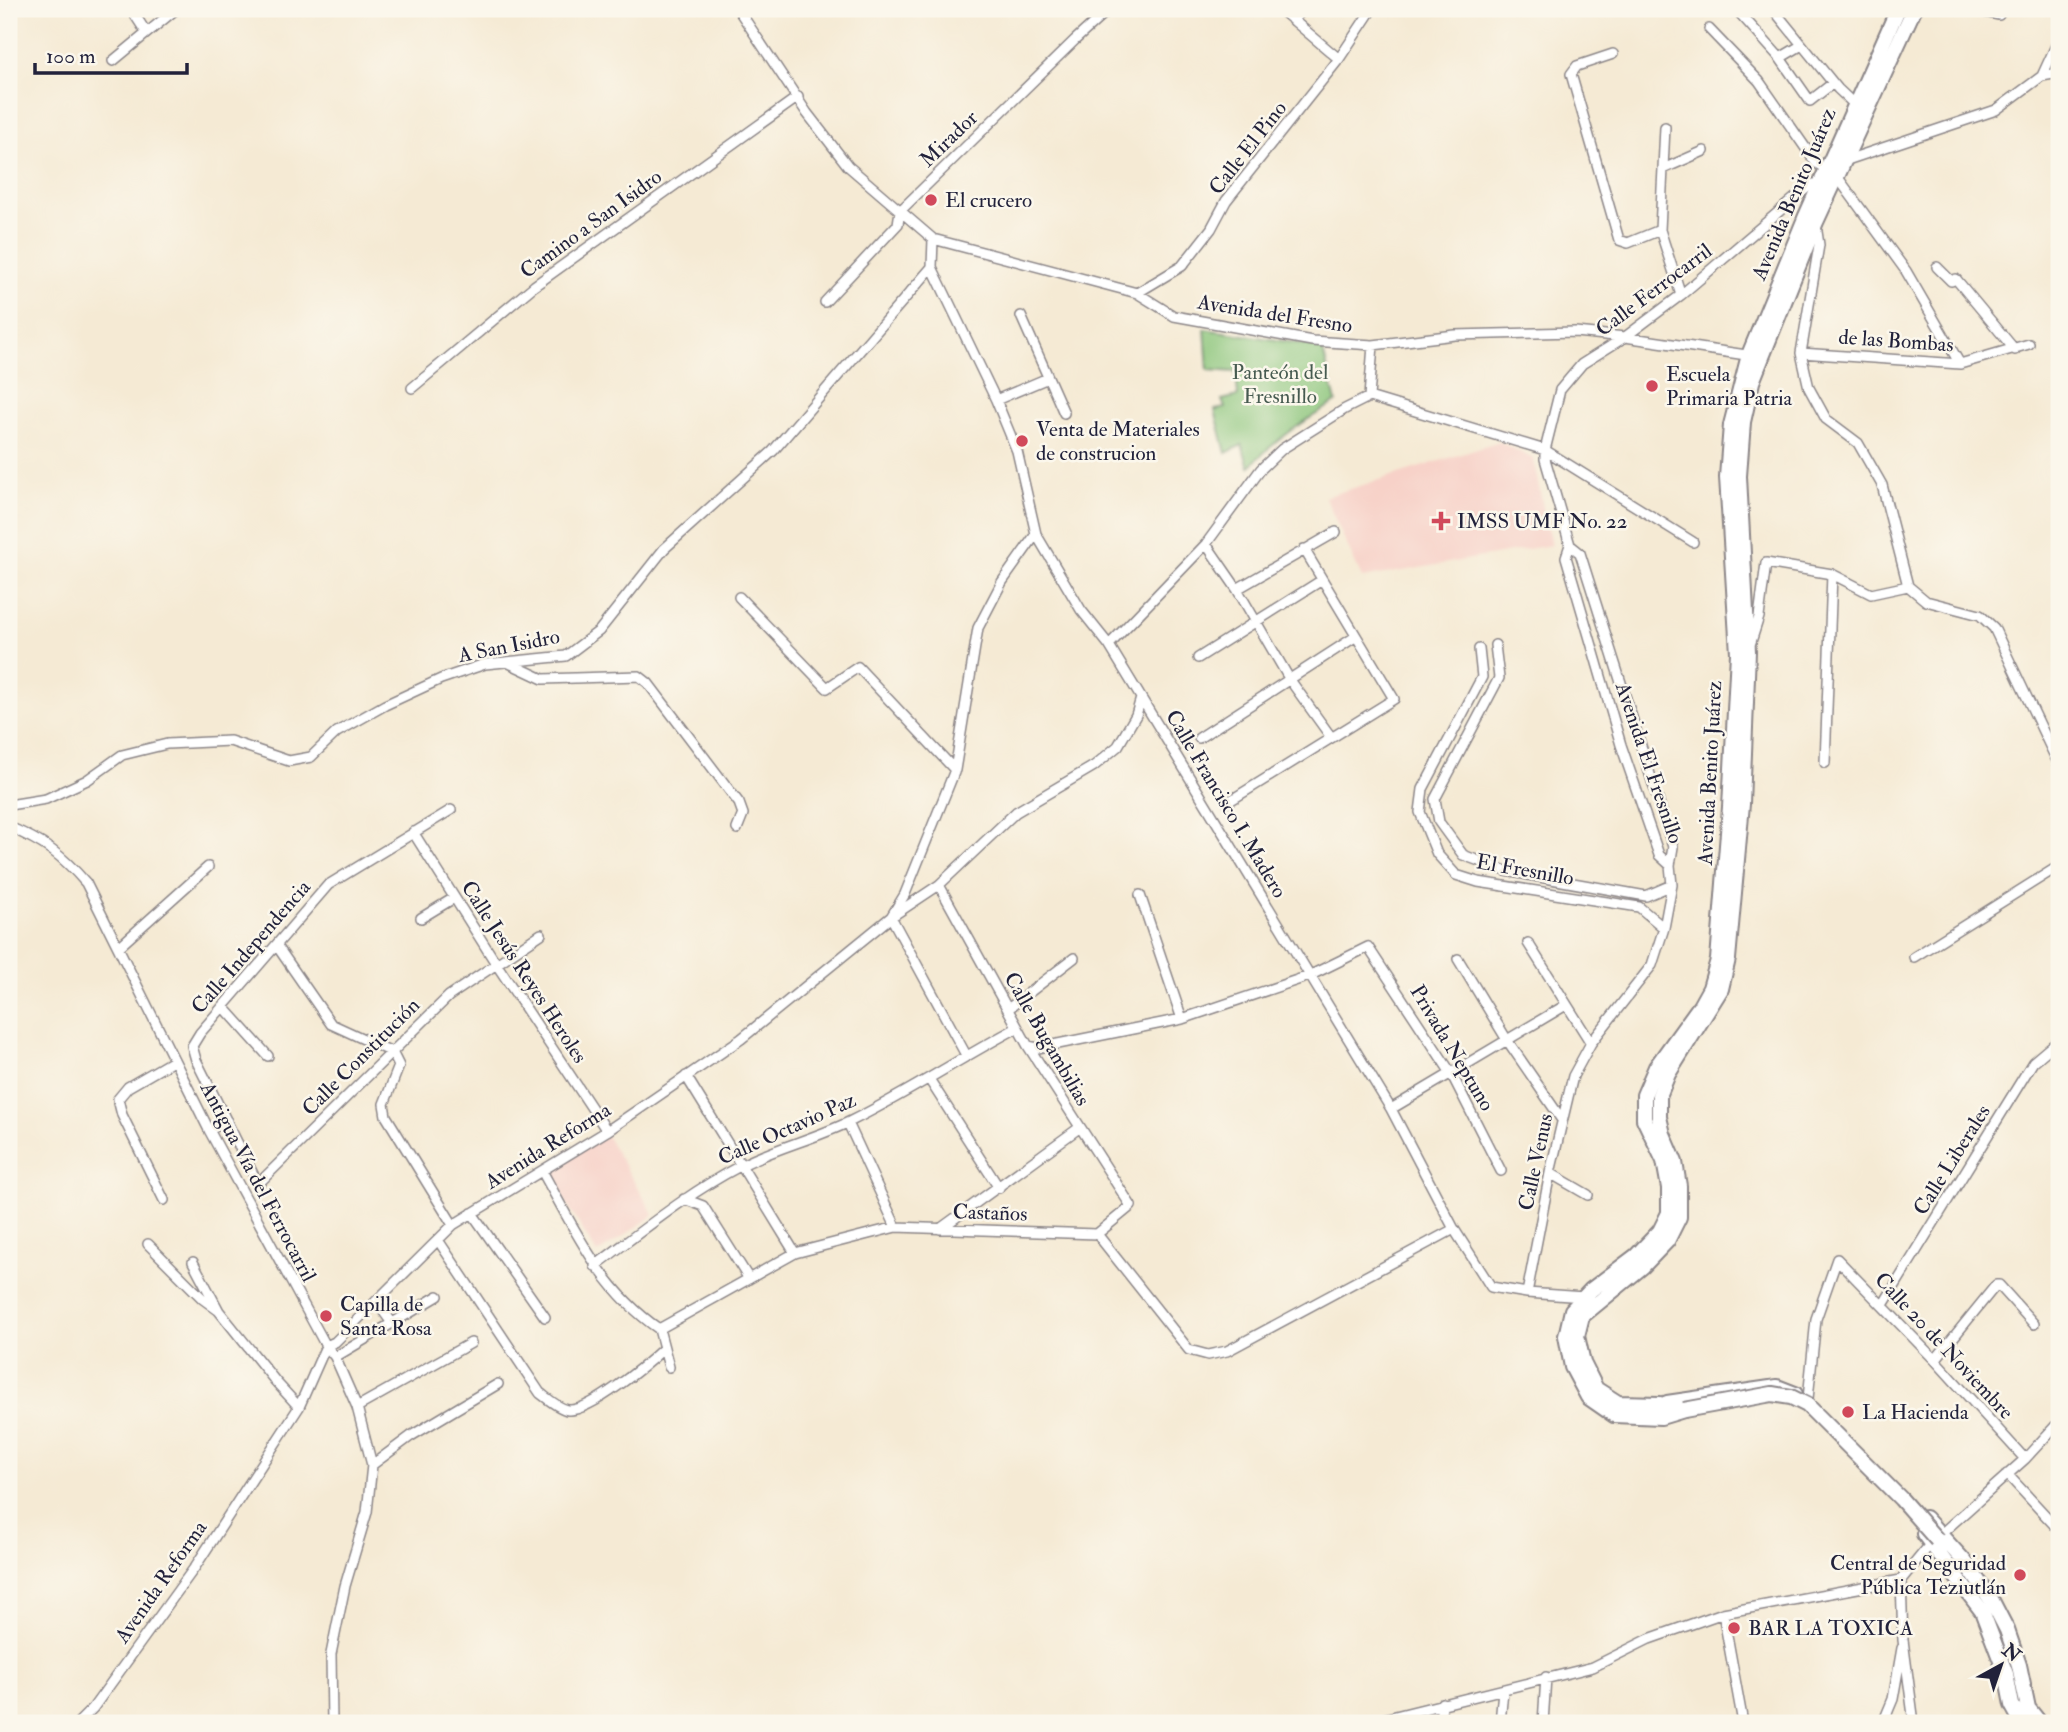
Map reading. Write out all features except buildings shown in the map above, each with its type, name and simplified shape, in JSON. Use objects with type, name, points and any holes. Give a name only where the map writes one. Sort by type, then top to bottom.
[{"type":"main road","name":"Avenida Benito Juárez","points":[[1898,9],[1855,105],[1832,172],[1755,357],[1731,425],[1727,477],[1738,653],[1718,960],[1710,988],[1656,1067],[1644,1095],[1644,1119],[1664,1161],[1669,1188],[1669,1213],[1660,1231],[1590,1300],[1577,1336],[1583,1363],[1596,1389],[1618,1403],[1661,1410],[1684,1410],[1772,1394],[1791,1397],[1807,1405],[1937,1540],[1987,1606],[2006,1647],[2021,1714],[2028,1723]]},
{"type":"main road","name":"Avenida Benito Juárez","points":[[1832,172],[1844,160],[1914,9]]},
{"type":"main road","name":"Avenida Benito Juárez","points":[[1590,1300],[1643,1266],[1667,1241],[1679,1217],[1679,1186],[1675,1162],[1659,1117],[1659,1096],[1668,1074],[1721,989],[1728,960],[1742,804],[1748,651],[1739,477],[1743,422],[1755,357],[1816,222],[1825,187]]},
{"type":"main road","points":[[1661,1410],[1777,1387],[1808,1399],[1821,1410],[1936,1538],[1982,1611],[2006,1674],[2012,1705],[2022,1723]]},
{"type":"main road","points":[[1661,1410],[1695,1415],[1776,1399],[1804,1409],[1936,1538],[1965,1562],[1992,1601],[2007,1630],[2019,1665],[2028,1708],[2040,1723]]},
{"type":"street","points":[[131,9],[146,32]]},
{"type":"street","points":[[113,61],[176,9]]},
{"type":"street","points":[[738,9],[848,166],[933,239]]},
{"type":"street","name":"Mirador","points":[[825,302],[898,224],[900,211],[1109,9]]},
{"type":"street","points":[[1138,9],[1144,9]]},
{"type":"street","points":[[1280,9],[1339,59]]},
{"type":"street","points":[[1292,20],[1304,9]]},
{"type":"street","name":"Calle El Pino","points":[[1138,293],[1182,266],[1211,229],[1226,201],[1339,59],[1372,9]]},
{"type":"street","points":[[1736,9],[1780,58],[1810,101],[1833,83]]},
{"type":"street","points":[[1773,9],[1833,83],[1855,105]]},
{"type":"street","points":[[1970,9],[1999,15]]},
{"type":"street","points":[[1709,29],[1759,81],[1816,163],[1832,172],[1906,271],[1960,364]]},
{"type":"street","points":[[2042,76],[2059,39]]},
{"type":"street","points":[[1780,58],[1802,45]]},
{"type":"street","points":[[1613,54],[1577,66],[1571,74],[1619,240],[1628,243],[1660,230]]},
{"type":"street","points":[[1844,160],[1996,110],[2042,76],[2059,73]]},
{"type":"street","name":"Camino a San Isidro","points":[[412,388],[534,286],[798,97]]},
{"type":"street","points":[[1665,127],[1660,230],[1681,295]]},
{"type":"street","points":[[1663,169],[1704,150]]},
{"type":"street","name":"Calle Ferrocarril","points":[[1545,450],[1560,390],[1583,364],[1625,337],[1681,295],[1809,186],[1813,184],[1825,187]]},
{"type":"street","points":[[1816,222],[1819,245],[1801,353],[1809,388],[1826,419],[1858,443],[1882,485],[1908,586],[1926,601],[1980,615],[1994,628],[2059,765]]},
{"type":"street","name":"Avenida del Fresno","points":[[933,239],[1138,293],[1174,316],[1312,341],[1373,345],[1454,335],[1575,332],[1755,357]]},
{"type":"street","name":"Calle Francisco I. Madero","points":[[933,239],[932,267],[996,400],[1017,451],[1036,534],[1081,610],[1109,645],[1391,1109],[1454,1229],[1491,1287],[1590,1300]]},
{"type":"street","name":"A San Isidro","points":[[9,805],[46,799],[87,780],[122,755],[167,744],[230,741],[289,761],[311,757],[337,732],[385,705],[441,679],[485,664],[566,656],[599,631],[664,550],[773,451],[932,267]]},
{"type":"street","points":[[1937,267],[1953,280],[2014,350]]},
{"type":"street","points":[[1021,316],[1064,413]]},
{"type":"street","name":"de las Bombas","points":[[1801,353],[1960,364],[2029,344]]},
{"type":"street","points":[[1369,397],[1373,345]]},
{"type":"street","points":[[996,400],[1048,378]]},
{"type":"street","points":[[1109,645],[1206,544],[1261,469],[1282,449],[1369,397],[1545,450],[1693,542]]},
{"type":"street","name":"Avenida El Fresnillo","points":[[1545,450],[1545,459],[1570,545],[1566,557],[1621,745],[1659,855],[1670,865]]},
{"type":"street","points":[[1237,589],[1336,532]]},
{"type":"street","points":[[966,1055],[891,918],[905,894],[955,770],[978,628],[1002,582],[1036,534]]},
{"type":"street","points":[[1206,544],[1237,589],[1290,680],[1331,737]]},
{"type":"street","name":"Avenida El Fresnillo","points":[[1570,545],[1580,553],[1673,847],[1670,865]]},
{"type":"street","points":[[1228,802],[1394,699],[1304,549]]},
{"type":"street","points":[[1748,651],[1759,617],[1766,563],[1832,574],[1871,594],[1908,586]]},
{"type":"street","points":[[1825,763],[1832,574]]},
{"type":"street","points":[[1198,658],[1322,580]]},
{"type":"street","points":[[739,597],[827,688],[859,667],[955,770]]},
{"type":"street","points":[[1199,738],[1355,637]]},
{"type":"street","points":[[1479,649],[1482,677],[1423,789],[1419,812],[1437,809],[1435,799],[1499,678],[1496,645]]},
{"type":"street","points":[[508,662],[543,679],[639,676],[648,683],[739,803],[743,814],[737,829]]},
{"type":"street","name":"Avenida Reforma","points":[[78,1723],[93,1708],[195,1567],[299,1407],[326,1346],[335,1342],[453,1225],[607,1131],[741,1039],[891,918],[939,885],[1016,812],[1094,766],[1118,746],[1136,715],[1141,698]]},
{"type":"street","name":"El Fresnillo","points":[[1437,809],[1439,822],[1463,855],[1506,871],[1646,896]]},
{"type":"street","name":"Calle Independencia","points":[[227,1121],[196,1060],[192,1046],[200,1033],[328,885],[451,810]]},
{"type":"street","name":"El Fresnillo","points":[[1419,812],[1437,854],[1456,875],[1478,882],[1641,909]]},
{"type":"street","name":"Antigua Vía del Ferrocarril","points":[[9,827],[34,838],[64,857],[86,883],[120,946],[209,1130],[326,1346],[335,1357],[357,1408],[372,1465],[368,1512],[345,1586],[331,1654],[332,1723]]},
{"type":"street","name":"Calle Jesús Reyes Heroles","points":[[413,832],[607,1131]]},
{"type":"street","name":"Calle Venus","points":[[1527,1293],[1550,1173],[1573,1076],[1591,1043],[1651,965],[1664,928],[1672,886],[1670,865]]},
{"type":"street","points":[[1914,957],[2059,866]]},
{"type":"street","points":[[120,946],[208,867]]},
{"type":"street","name":"Calle Bugambilias","points":[[939,885],[1017,1028],[1131,1206],[1097,1234]]},
{"type":"street","points":[[1664,928],[1641,909],[1646,896],[1672,886]]},
{"type":"street","points":[[1140,895],[1182,1019]]},
{"type":"street","points":[[421,918],[454,898]]},
{"type":"street","name":"Calle Constitución","points":[[227,1121],[258,1184],[449,996],[541,934]]},
{"type":"street","points":[[1528,943],[1591,1043]]},
{"type":"street","points":[[276,946],[331,1024],[392,1052],[399,1066],[384,1104],[386,1116],[453,1225]]},
{"type":"street","name":"Privada Neptuno","points":[[1309,976],[1368,947],[1451,1073],[1501,1171]]},
{"type":"street","points":[[1008,1009],[1074,958]]},
{"type":"street","points":[[1458,959],[1507,1040],[1562,1120]]},
{"type":"street","points":[[1028,1046],[1038,1048],[1182,1019],[1309,976]]},
{"type":"street","points":[[1391,1109],[1566,1005]]},
{"type":"street","points":[[223,1006],[268,1056]]},
{"type":"street","name":"Calle Octavio Paz","points":[[595,1266],[684,1199],[741,1166],[848,1123],[1017,1028]]},
{"type":"street","name":"Calle Liberales","points":[[1883,1305],[2033,1062],[2059,1040]]},
{"type":"street","points":[[164,1200],[122,1115],[118,1099],[128,1087],[173,1060]]},
{"type":"street","points":[[686,1076],[796,1253]]},
{"type":"street","points":[[929,1079],[999,1188]]},
{"type":"street","points":[[209,1130],[227,1121]]},
{"type":"street","points":[[848,1123],[895,1227]]},
{"type":"street","points":[[940,1229],[1079,1128]]},
{"type":"street","points":[[542,1171],[595,1266],[639,1315],[659,1329],[669,1367]]},
{"type":"street","points":[[1550,1173],[1588,1195]]},
{"type":"street","points":[[684,1199],[703,1206],[748,1279]]},
{"type":"street","points":[[472,1213],[545,1317]]},
{"type":"street","name":"Castaños","points":[[659,1329],[796,1253],[895,1227],[1097,1234]]},
{"type":"street","points":[[1097,1234],[1189,1350],[1208,1355],[1227,1350],[1454,1229]]},
{"type":"street","points":[[438,1240],[540,1393],[566,1410],[601,1397],[646,1366],[663,1349]]},
{"type":"street","points":[[148,1244],[202,1299],[219,1311]]},
{"type":"street","name":"Calle 20 de Noviembre","points":[[1808,1399],[1816,1319],[1837,1259],[1935,1360],[2025,1459]]},
{"type":"street","points":[[193,1262],[219,1311],[299,1407]]},
{"type":"street","points":[[1935,1360],[1996,1285],[1999,1285],[2034,1324]]},
{"type":"street","points":[[335,1357],[438,1296]]},
{"type":"street","points":[[376,1301],[392,1323]]},
{"type":"street","points":[[357,1408],[471,1343]]},
{"type":"street","points":[[372,1465],[411,1436],[498,1384]]},
{"type":"street","points":[[1369,1723],[1593,1667],[1649,1639],[1723,1613],[1901,1580],[1936,1538],[2025,1459],[2059,1422]]},
{"type":"street","points":[[2007,1474],[2057,1524]]},
{"type":"street","points":[[1901,1580],[1903,1640],[1914,1723]]},
{"type":"street","points":[[1723,1613],[1743,1723]]},
{"type":"street","points":[[1882,1723],[1893,1699],[1903,1640]]},
{"type":"street","points":[[1543,1723],[1546,1677]]},
{"type":"street","points":[[1500,1723],[1503,1690]]},
{"type":"street","points":[[1440,1723],[1443,1703]]},
{"type":"shaded area","name":"IMSS UMF No. 22","points":[[1500,442],[1533,459],[1551,545],[1362,578],[1325,497]]},
{"type":"shaded area","points":[[604,1132],[654,1215],[597,1254],[546,1169]]},
{"type":"green space","name":"Panteón del Fresnillo","points":[[1205,329],[1322,347],[1336,402],[1290,432],[1249,467],[1242,445],[1226,453],[1215,410],[1225,408],[1222,400],[1238,396],[1236,372],[1208,370]]},
{"type":"place","name":"El crucero","points":[[931,200]]},
{"type":"place","name":"Escuela Primaria Patria","points":[[1652,386]]},
{"type":"place","name":"Venta de Materiales de construcion","points":[[1022,441]]},
{"type":"place","name":"IMSS UMF No. 22","points":[[1441,521]]},
{"type":"place","name":"Capilla de Santa Rosa","points":[[326,1316]]},
{"type":"place","name":"La Hacienda","points":[[1848,1412]]},
{"type":"place","name":"Central de Seguridad Pública Teziutlán","points":[[2020,1575]]},
{"type":"place","name":"BAR LA TOXICA","points":[[1734,1628]]}]
